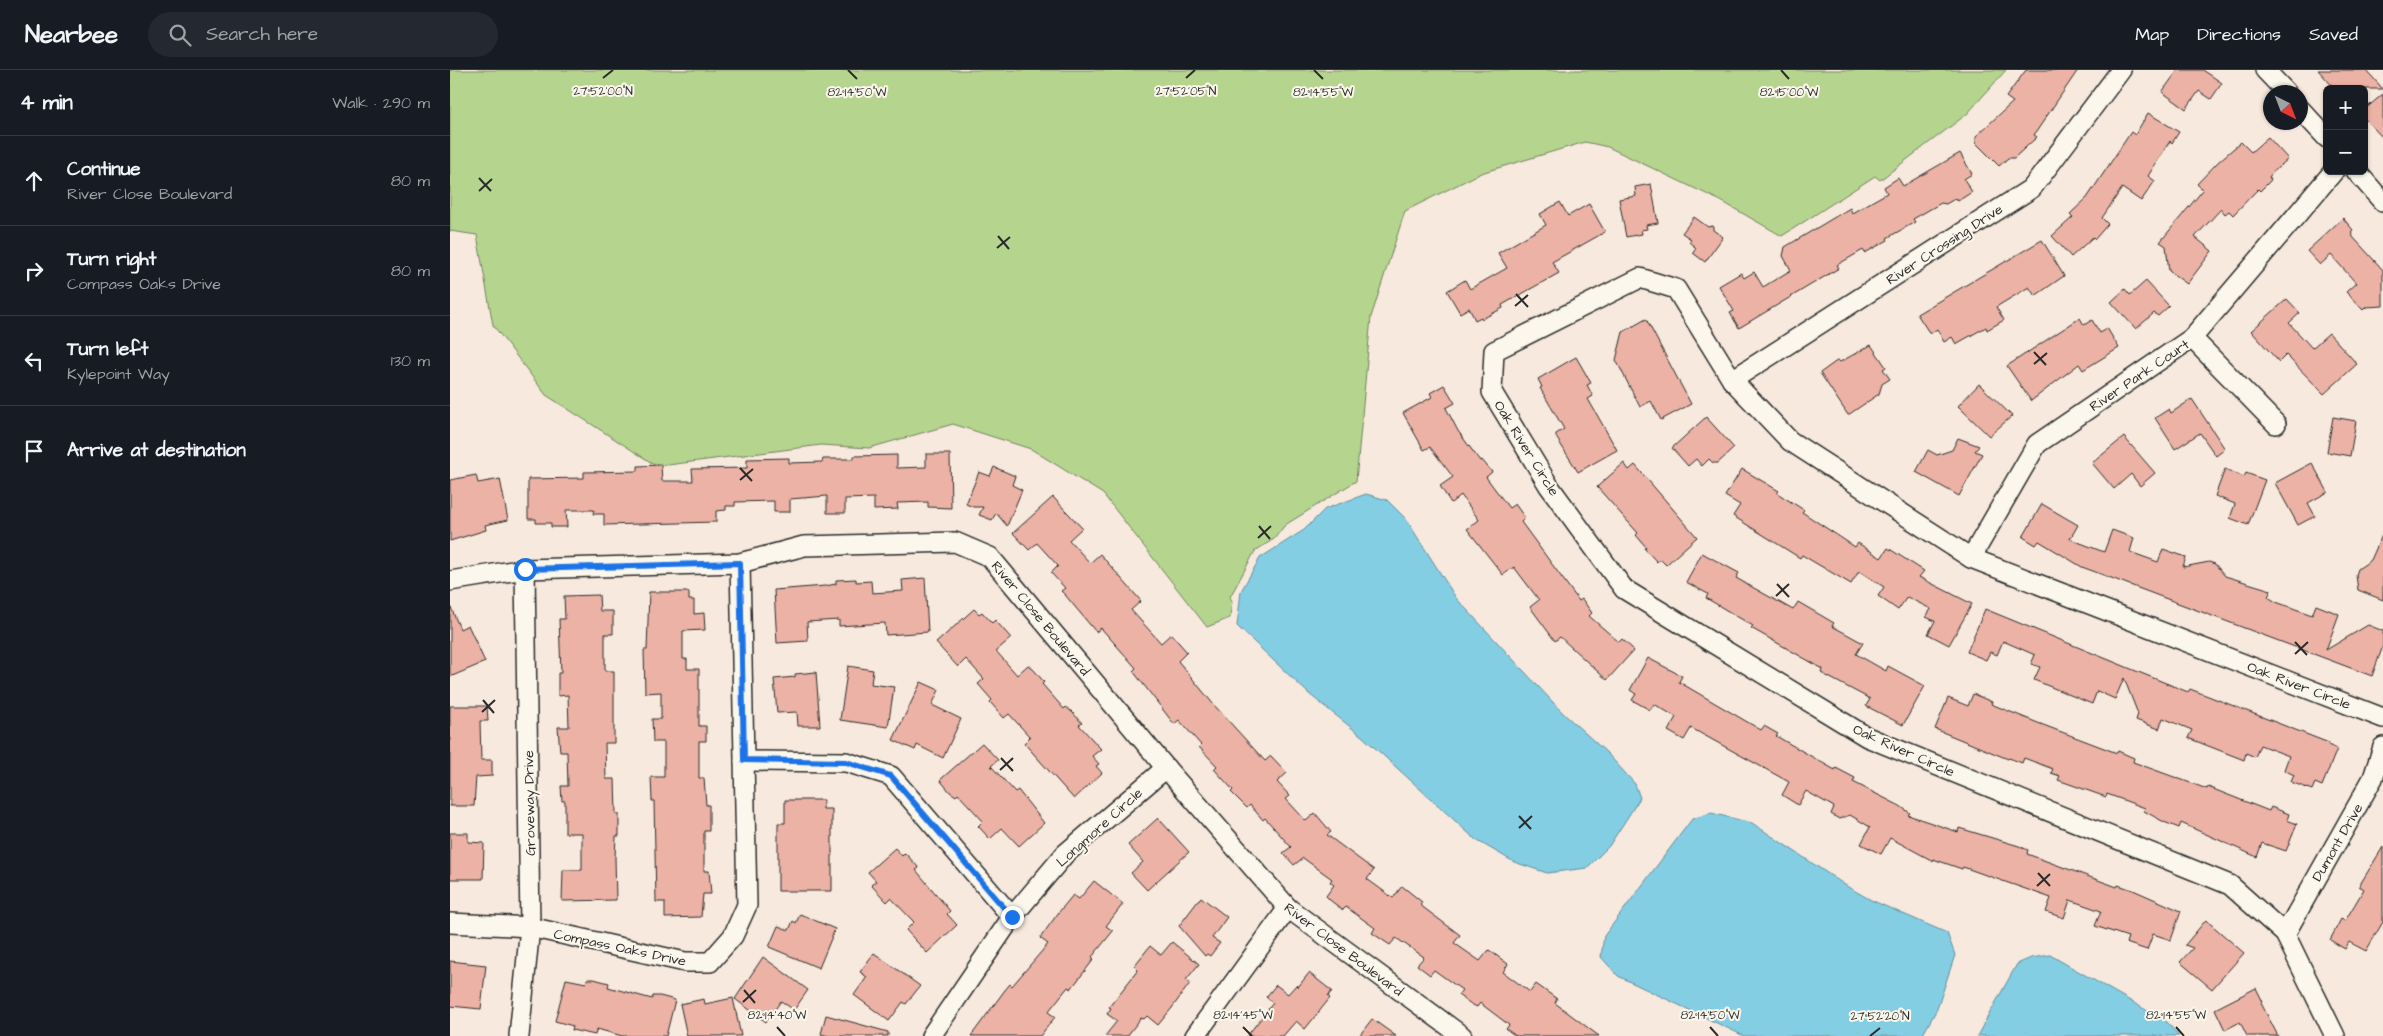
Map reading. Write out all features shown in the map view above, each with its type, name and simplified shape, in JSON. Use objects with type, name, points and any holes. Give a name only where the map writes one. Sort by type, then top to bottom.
[{"type":"street","name":"River Crossing Drive","points":[[1732,380],[2032,188],[2121,70]]},
{"type":"street","points":[[2265,70],[2279,85]]},
{"type":"street","points":[[2308,118],[2323,134]]},
{"type":"street","name":"River Park Court","points":[[1971,558],[2037,444],[2192,338],[2331,175]]},
{"type":"street","points":[[2359,175],[2383,202]]},
{"type":"street","name":"Oak River Circle","points":[[2335,1036],[2285,934],[2230,885],[1867,737],[1624,589],[1549,486],[1492,392],[1494,351],[1640,278],[1676,289],[1732,380],[1790,441],[1971,558],[2383,718]]},
{"type":"street","points":[[2192,338],[2276,424]]},
{"type":"street","name":"River Close Boulevard","points":[[450,581],[525,569],[740,563],[804,546],[955,542],[990,557],[1166,768],[1288,908],[1462,1036]]},
{"type":"street","name":"Compass Oaks Drive","points":[[450,922],[530,927],[686,962],[710,962],[733,936],[747,905],[740,563]]},
{"type":"street","name":"Groveway Drive","points":[[519,1036],[530,927],[525,569]]},
{"type":"street","name":"Dumont Drive","points":[[2285,934],[2373,778],[2383,747]]},
{"type":"street","points":[[744,760],[846,762],[891,776],[1012,917]]},
{"type":"street","name":"Longmore Circle","points":[[931,1036],[1012,917],[1065,854],[1166,768]]},
{"type":"street","points":[[1195,1036],[1288,908]]},
{"type":"green space","points":[[450,70],[2006,70],[1967,114],[1880,180],[1875,176],[1782,236],[1721,201],[1608,147],[1585,142],[1481,173],[1405,211],[1371,317],[1356,481],[1285,525],[1274,539],[1255,551],[1230,597],[1232,601],[1230,618],[1207,627],[1103,494],[1031,449],[953,424],[869,448],[821,445],[668,465],[652,463],[546,395],[493,325],[477,235],[450,231]]},
{"type":"water","points":[[1366,494],[1387,500],[1406,519],[1456,598],[1563,713],[1607,753],[1635,784],[1640,798],[1609,846],[1587,868],[1547,873],[1514,862],[1476,840],[1363,737],[1309,694],[1237,626],[1241,591],[1260,558],[1304,530],[1325,509]]},
{"type":"water","points":[[1711,813],[1752,823],[1848,887],[1871,900],[1947,933],[1955,955],[1937,1009],[1922,1036],[1744,1036],[1618,976],[1601,957],[1604,936],[1692,819]]},
{"type":"water","points":[[2050,955],[2167,1022],[2179,1036],[1977,1036],[2017,964],[2031,958]]},
{"type":"building","points":[[2026,70],[2078,70],[2034,135],[2037,137],[2014,158],[2008,158],[1999,166],[1976,143],[1976,136],[2013,102],[2006,97]]},
{"type":"building","points":[[2178,70],[2203,70],[2222,83],[2211,99],[2199,91],[2186,109],[2162,92]]},
{"type":"building","points":[[2318,70],[2366,70],[2383,89],[2368,89],[2368,85],[2331,85]]},
{"type":"building","points":[[2383,94],[2383,138],[2368,122],[2368,107]]},
{"type":"building","points":[[2148,113],[2179,132],[2172,143],[2170,141],[2148,176],[2155,181],[2141,201],[2122,188],[2102,218],[2108,224],[2095,239],[2093,237],[2071,257],[2052,236],[2073,217],[2070,214],[2087,198],[2131,132],[2135,135]]},
{"type":"building","points":[[2268,137],[2288,159],[2272,173],[2269,177],[2271,180],[2260,191],[2258,189],[2233,215],[2229,211],[2225,214],[2221,209],[2195,237],[2212,251],[2187,284],[2169,271],[2166,246],[2160,242],[2203,190],[2197,184],[2218,162],[2241,142],[2251,152]]},
{"type":"building","points":[[1960,153],[1972,174],[1964,179],[1972,192],[1958,201],[1956,198],[1946,204],[1941,203],[1913,219],[1915,222],[1887,238],[1888,240],[1865,253],[1863,250],[1837,265],[1839,268],[1739,328],[1730,313],[1734,311],[1719,286],[1741,273],[1744,278],[1754,272],[1763,287],[1791,270],[1783,256],[1785,247],[1850,208],[1852,213],[1887,193],[1884,187],[1898,178],[1903,186]]},
{"type":"building","points":[[1651,184],[1658,223],[1646,225],[1647,229],[1641,230],[1642,234],[1626,237],[1619,199],[1636,196],[1635,187]]},
{"type":"building","points":[[1560,202],[1568,216],[1589,204],[1605,232],[1552,262],[1559,273],[1502,305],[1503,308],[1482,319],[1481,317],[1475,320],[1469,308],[1460,313],[1447,291],[1465,280],[1470,289],[1507,268],[1498,253],[1546,225],[1540,214]]},
{"type":"building","points":[[1694,217],[1708,227],[1713,226],[1713,230],[1723,237],[1705,262],[1693,253],[1696,248],[1689,242],[1691,239],[1682,233]]},
{"type":"building","points":[[2343,218],[2353,230],[2351,232],[2353,237],[2383,270],[2383,306],[2366,307],[2363,310],[2346,292],[2356,283],[2331,255],[2320,265],[2307,251]]},
{"type":"building","points":[[2042,240],[2064,276],[2035,296],[2029,287],[1996,307],[2004,320],[1987,330],[1986,327],[1956,344],[1952,337],[1944,342],[1937,329],[1930,334],[1917,314]]},
{"type":"building","points":[[2146,281],[2169,306],[2158,316],[2154,313],[2136,329],[2111,302],[2125,289],[2130,295]]},
{"type":"building","points":[[2287,299],[2300,313],[2289,323],[2312,348],[2329,333],[2357,364],[2324,394],[2286,355],[2279,362],[2251,331]]},
{"type":"building","points":[[2080,318],[2084,325],[2092,320],[2100,333],[2107,328],[2119,348],[2083,370],[2079,364],[2031,401],[2007,366]]},
{"type":"building","points":[[1646,319],[1691,404],[1661,420],[1651,401],[1640,407],[1616,360],[1623,332]]},
{"type":"building","points":[[1871,345],[1886,367],[1883,369],[1890,379],[1882,384],[1879,394],[1848,415],[1820,373],[1838,360],[1840,362]]},
{"type":"building","points":[[1576,357],[1591,383],[1587,385],[1593,396],[1588,399],[1617,450],[1578,472],[1556,437],[1556,434],[1564,429],[1540,388],[1542,387],[1538,379]]},
{"type":"building","points":[[1979,384],[2012,416],[1989,436],[1958,406]]},
{"type":"building","points":[[1444,385],[1455,403],[1446,408],[1458,431],[1480,461],[1482,460],[1492,472],[1486,477],[1509,508],[1515,504],[1525,518],[1521,522],[1579,601],[1582,599],[1592,613],[1589,616],[1619,642],[1622,639],[1634,650],[1607,680],[1560,637],[1555,641],[1530,607],[1539,600],[1514,567],[1503,575],[1467,529],[1479,520],[1461,495],[1451,503],[1440,486],[1453,477],[1430,447],[1424,450],[1403,413],[1432,397],[1430,393]]},
{"type":"building","points":[[2192,399],[2225,449],[2216,456],[2200,433],[2175,449],[2155,418],[2169,409],[2171,413]]},
{"type":"building","points":[[1706,417],[1734,448],[1718,463],[1713,463],[1709,459],[1702,466],[1696,459],[1688,466],[1672,448]]},
{"type":"building","points":[[2333,417],[2356,421],[2350,456],[2327,452]]},
{"type":"building","points":[[2124,437],[2155,473],[2140,486],[2131,474],[2114,489],[2092,463]]},
{"type":"building","points":[[1958,438],[1979,446],[1975,451],[1982,454],[1959,496],[1916,472],[1928,450],[1937,455],[1952,450]]},
{"type":"building","points":[[926,454],[950,454],[951,508],[928,507],[928,502],[897,503],[898,509],[874,510],[874,498],[845,499],[845,513],[827,513],[827,496],[790,499],[790,512],[774,512],[774,501],[735,502],[735,506],[726,506],[726,510],[716,511],[716,522],[604,525],[604,514],[593,514],[594,510],[566,510],[567,527],[551,527],[551,523],[536,523],[536,519],[528,519],[528,479],[584,478],[584,472],[638,471],[638,466],[661,465],[662,481],[693,481],[692,469],[747,468],[747,459],[789,458],[789,463],[822,462],[823,459],[854,459],[854,456],[897,455],[897,468],[926,467]]},
{"type":"building","points":[[1624,463],[1629,470],[1635,465],[1697,537],[1666,565],[1660,559],[1657,562],[1644,548],[1646,547],[1636,535],[1638,533],[1597,487]]},
{"type":"building","points":[[2312,463],[2328,492],[2308,503],[2315,516],[2298,525],[2275,483]]},
{"type":"building","points":[[994,467],[1015,476],[1012,485],[1022,490],[1007,526],[996,513],[992,520],[979,515],[983,507],[973,507],[966,504],[979,472],[990,476]]},
{"type":"building","points":[[1742,469],[1779,491],[1777,493],[1804,510],[1802,512],[1855,547],[1858,543],[1881,558],[1888,548],[1924,571],[1919,577],[1972,604],[1949,645],[1928,634],[1935,621],[1926,617],[1931,609],[1907,597],[1898,610],[1878,596],[1884,587],[1859,571],[1851,584],[1802,555],[1800,558],[1733,516],[1740,505],[1725,496]]},
{"type":"building","points":[[2225,469],[2244,477],[2246,473],[2265,480],[2248,525],[2230,518],[2235,504],[2215,496]]},
{"type":"building","points":[[476,475],[478,483],[500,479],[508,520],[485,525],[486,530],[450,541],[450,480]]},
{"type":"building","points":[[1053,497],[1082,528],[1069,540],[1090,563],[1100,554],[1141,601],[1131,610],[1161,643],[1171,634],[1187,652],[1178,661],[1214,705],[1265,761],[1271,756],[1287,773],[1277,782],[1290,796],[1286,799],[1306,821],[1315,813],[1331,832],[1327,835],[1374,870],[1367,879],[1393,898],[1402,886],[1422,902],[1420,905],[1460,935],[1454,943],[1480,961],[1489,950],[1508,964],[1503,972],[1530,992],[1536,984],[1557,999],[1555,1003],[1599,1036],[1516,1036],[1506,1029],[1509,1025],[1480,1003],[1477,1007],[1458,995],[1462,990],[1434,970],[1430,975],[1417,965],[1424,957],[1396,938],[1390,945],[1372,933],[1375,928],[1346,907],[1343,910],[1331,901],[1326,896],[1334,885],[1330,882],[1332,879],[1303,858],[1294,865],[1283,853],[1291,847],[1265,818],[1263,820],[1250,805],[1247,808],[1231,792],[1233,790],[1214,769],[1217,766],[1199,747],[1201,745],[1179,720],[1174,724],[1133,671],[1136,668],[1101,628],[1096,632],[1061,591],[1065,588],[1051,573],[1058,566],[1037,543],[1029,550],[1013,533]]},
{"type":"building","points":[[2042,504],[2078,525],[2070,539],[2104,552],[2112,530],[2134,538],[2130,552],[2158,562],[2163,549],[2186,557],[2183,567],[2209,562],[2215,564],[2225,576],[2271,590],[2268,597],[2276,602],[2312,615],[2316,605],[2339,614],[2326,650],[2368,625],[2383,631],[2383,646],[2372,676],[2082,567],[2039,541],[2036,545],[2023,537]]},
{"type":"building","points":[[2383,533],[2383,600],[2358,590],[2356,575],[2358,569],[2371,560]]},
{"type":"building","points":[[1702,553],[1739,573],[1736,578],[1793,610],[1798,602],[1834,623],[1832,626],[1863,643],[1856,654],[1886,671],[1888,666],[1925,686],[1903,725],[1866,706],[1870,699],[1821,673],[1823,669],[1751,628],[1753,626],[1706,598],[1708,594],[1686,582]]},
{"type":"building","points":[[925,578],[928,632],[886,635],[885,623],[839,626],[839,620],[807,622],[808,641],[777,643],[774,590],[825,586],[836,584],[836,580],[856,579],[856,582],[871,581],[872,593],[903,591],[902,580]]},
{"type":"building","points":[[649,592],[689,592],[689,600],[694,600],[694,614],[704,613],[705,630],[683,631],[683,659],[687,659],[687,669],[699,669],[699,726],[706,726],[706,741],[699,741],[699,778],[704,778],[706,805],[709,805],[709,831],[704,831],[704,871],[709,871],[711,894],[703,894],[701,917],[665,918],[665,902],[656,902],[654,801],[652,801],[651,777],[664,777],[664,742],[653,742],[652,719],[661,719],[661,692],[645,693],[644,650],[647,650]]},
{"type":"building","points":[[599,595],[600,611],[613,611],[613,634],[605,634],[605,671],[614,671],[614,743],[605,743],[606,779],[615,779],[616,814],[619,814],[619,836],[616,836],[615,857],[616,900],[562,901],[563,870],[582,870],[582,833],[565,833],[565,801],[562,801],[561,786],[568,786],[567,752],[560,752],[558,727],[569,727],[568,695],[558,696],[558,673],[561,673],[559,619],[565,619],[564,596]]},
{"type":"building","points":[[450,605],[460,629],[468,625],[485,662],[450,677]]},
{"type":"building","points":[[974,609],[979,614],[982,612],[992,623],[995,620],[1011,638],[996,651],[1017,675],[1028,665],[1034,670],[1044,682],[1042,684],[1064,709],[1066,707],[1082,723],[1079,725],[1101,749],[1092,756],[1099,764],[1096,766],[1102,773],[1074,799],[1024,743],[1030,737],[1009,714],[1004,718],[990,702],[992,700],[978,684],[984,679],[966,659],[958,667],[936,643]]},
{"type":"building","points":[[1985,609],[2188,692],[2190,689],[2329,743],[2328,745],[2337,749],[2322,786],[2315,783],[2312,790],[2291,782],[2294,775],[2284,770],[2289,756],[2260,745],[2255,757],[2246,753],[2244,760],[2188,738],[2192,730],[2163,718],[2159,729],[2136,720],[2138,714],[2124,678],[2115,699],[2097,691],[2092,704],[2034,680],[2040,667],[2031,664],[2035,655],[2003,641],[1997,655],[1990,652],[1986,660],[1967,652]]},
{"type":"building","points":[[1648,658],[1682,676],[1679,682],[1761,730],[1764,726],[1778,734],[1776,736],[1835,770],[1836,768],[1855,778],[1853,782],[1900,806],[1910,813],[1908,815],[1958,832],[1959,828],[2019,846],[2028,850],[2027,854],[2117,887],[2118,885],[2133,890],[2181,911],[2171,940],[2153,934],[2147,950],[2126,943],[2128,937],[2095,926],[2101,911],[2070,900],[2064,918],[2046,912],[2051,898],[1963,867],[1962,869],[1933,859],[1933,861],[1890,838],[1881,854],[1861,844],[1870,827],[1850,815],[1839,819],[1831,814],[1834,807],[1806,791],[1798,805],[1782,795],[1789,782],[1691,728],[1684,740],[1668,731],[1676,717],[1654,704],[1650,710],[1632,700],[1636,694],[1630,690]]},
{"type":"building","points":[[848,666],[873,670],[871,684],[894,687],[888,727],[840,720]]},
{"type":"building","points":[[816,672],[820,726],[798,726],[797,712],[777,713],[774,679]]},
{"type":"building","points":[[921,682],[939,690],[932,705],[961,719],[943,758],[917,745],[915,750],[893,740]]},
{"type":"building","points":[[1973,694],[1992,702],[1991,704],[2038,723],[2117,753],[2118,751],[2134,758],[2133,762],[2207,789],[2208,787],[2269,811],[2271,807],[2289,814],[2287,820],[2297,824],[2286,851],[2262,843],[2257,857],[2181,823],[2179,828],[2164,822],[2144,811],[2145,808],[2107,794],[2106,797],[2058,780],[2060,776],[2051,773],[2053,769],[2024,758],[2022,763],[2008,759],[1935,729],[1948,698],[1968,706]]},
{"type":"building","points":[[450,706],[487,706],[488,721],[480,721],[481,760],[492,760],[492,776],[476,777],[474,806],[450,806]]},
{"type":"building","points":[[982,743],[998,760],[991,766],[1015,792],[1018,790],[1044,823],[1019,846],[1002,828],[990,839],[978,826],[983,821],[958,794],[956,796],[950,792],[940,780]]},
{"type":"building","points":[[785,800],[823,800],[823,809],[832,809],[832,891],[778,891],[778,823],[785,823]]},
{"type":"building","points":[[1158,818],[1189,852],[1147,890],[1131,873],[1143,862],[1128,845]]},
{"type":"building","points":[[450,833],[468,833],[468,842],[484,843],[483,879],[450,879]]},
{"type":"building","points":[[2383,847],[2383,922],[2366,951],[2349,942],[2345,949],[2330,940],[2341,919],[2345,921],[2364,889],[2359,886]]},
{"type":"building","points":[[895,848],[902,856],[905,853],[919,868],[916,870],[950,911],[947,914],[957,925],[927,953],[906,930],[914,922],[891,898],[887,902],[871,885],[876,881],[868,872]]},
{"type":"building","points":[[1094,881],[1123,904],[1106,926],[1113,931],[1092,957],[1094,959],[1071,989],[1068,987],[1048,1012],[1055,1017],[1040,1036],[971,1036],[1010,984],[1012,986],[1048,944],[1040,938],[1059,912],[1073,895],[1079,899]]},
{"type":"building","points":[[1201,897],[1227,917],[1212,938],[1220,943],[1210,956],[1207,954],[1205,956],[1179,926]]},
{"type":"building","points":[[800,914],[835,929],[819,968],[769,947],[778,926],[789,930],[793,921],[796,923]]},
{"type":"building","points":[[2206,920],[2244,953],[2212,989],[2180,962],[2193,948],[2185,945]]},
{"type":"building","points":[[1172,942],[1199,964],[1186,980],[1190,983],[1158,1025],[1147,1016],[1144,1019],[1141,1018],[1127,1036],[1105,1036],[1117,1021],[1107,1014],[1111,1008],[1109,1007],[1138,970],[1134,966],[1150,946],[1161,955]]},
{"type":"building","points":[[874,953],[920,986],[906,1004],[903,1002],[889,1021],[854,995],[867,977],[860,972]]},
{"type":"building","points":[[763,957],[808,990],[794,1010],[781,1001],[766,1022],[735,999]]},
{"type":"building","points":[[450,961],[486,965],[481,1009],[450,1006]]},
{"type":"building","points":[[1309,973],[1332,991],[1328,996],[1330,998],[1305,1029],[1296,1021],[1283,1036],[1247,1036],[1273,1003],[1266,997],[1276,985],[1288,994],[1296,985],[1298,987]]},
{"type":"building","points":[[566,979],[586,983],[587,979],[594,979],[609,983],[608,987],[652,999],[653,996],[660,996],[675,1000],[666,1036],[622,1036],[597,1029],[595,1035],[572,1030],[573,1026],[555,1021]]},
{"type":"building","points":[[2256,988],[2263,1002],[2261,1003],[2278,1036],[2247,1036],[2240,1022],[2225,1030],[2215,1009]]},
{"type":"building","points":[[733,998],[741,1036],[687,1036],[680,1004],[704,999],[705,1004]]},
{"type":"building","points":[[826,1015],[888,1032],[888,1036],[829,1036],[821,1034]]},
{"type":"building","points":[[1372,1019],[1396,1036],[1359,1036]]},
{"type":"route","points":[[525,569],[740,563],[744,760],[846,762],[891,776],[1012,917]]}]
